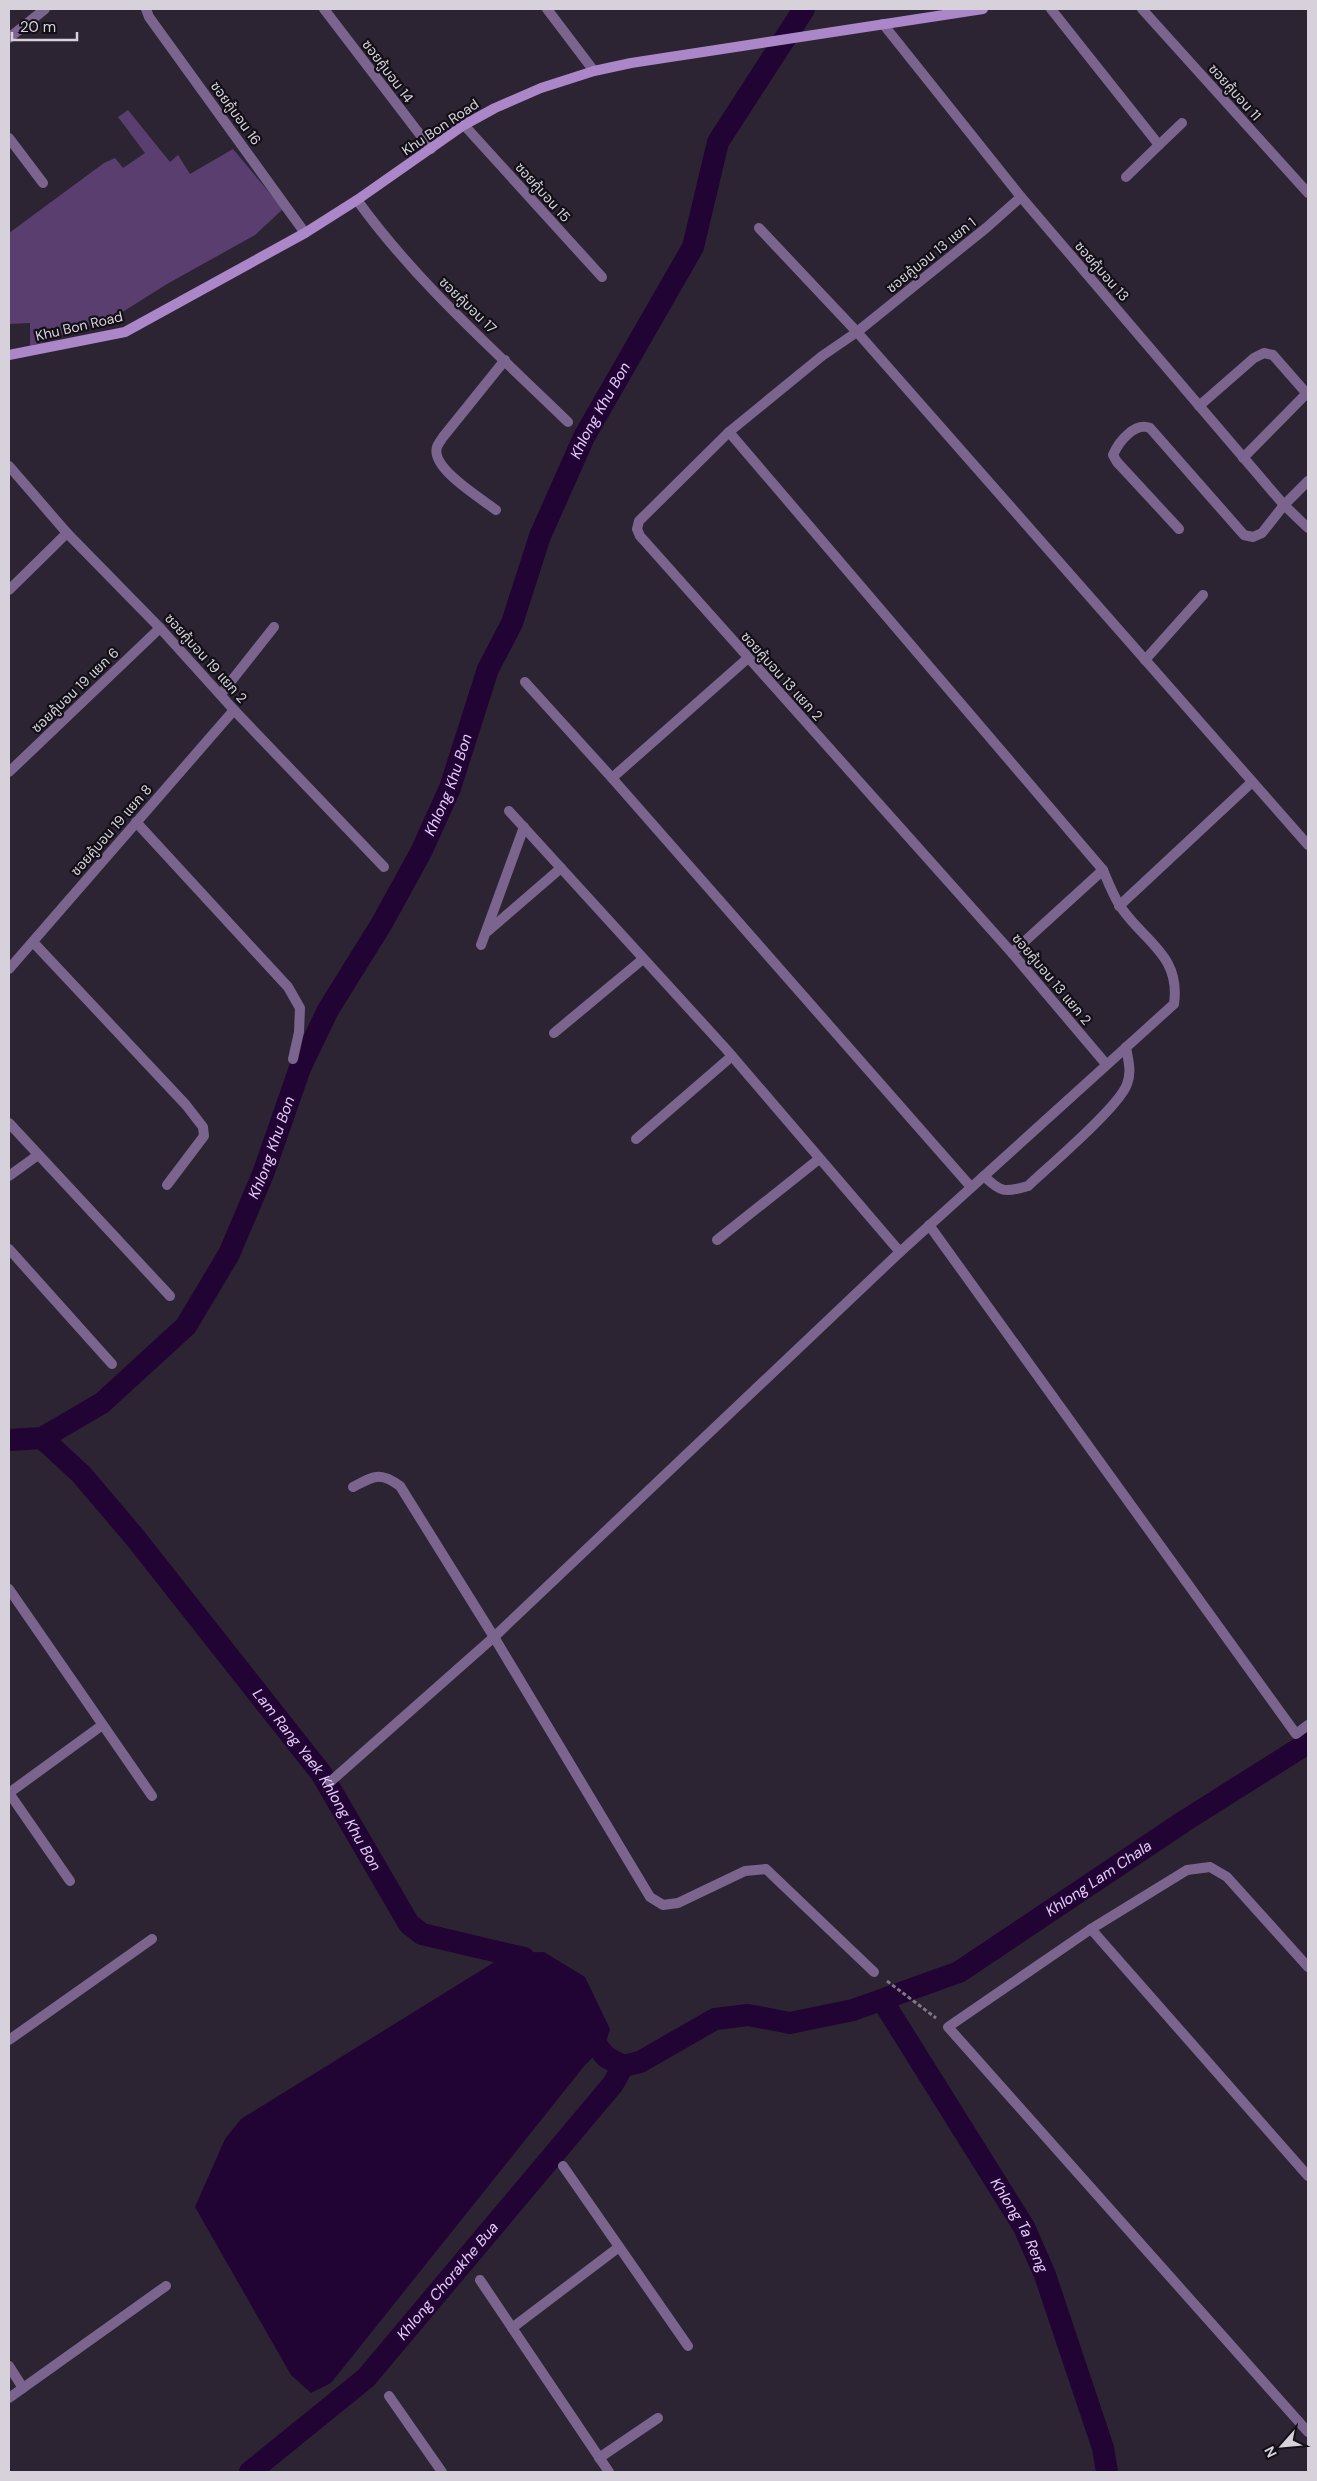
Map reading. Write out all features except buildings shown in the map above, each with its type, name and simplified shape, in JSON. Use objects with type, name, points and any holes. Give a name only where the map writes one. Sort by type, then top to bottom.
[{"type":"main road","name":"Khu Bon Road","points":[[10,358],[125,332],[305,232],[357,200],[464,125],[495,108],[541,88],[594,71],[983,9]]},
{"type":"street","points":[[9,38],[45,9]]},
{"type":"street","name":"ซอยคู้บอน 16","points":[[146,9],[149,17],[305,232]]},
{"type":"street","name":"ซอยคู้บอน 14","points":[[324,9],[431,149]]},
{"type":"street","points":[[547,9],[594,71]]},
{"type":"street","points":[[1051,9],[1159,144]]},
{"type":"street","name":"ซอยคู้บอน 11","points":[[1142,9],[1308,193]]},
{"type":"street","name":"ซอยคู้บอน 13","points":[[883,24],[1020,197],[1243,458],[1284,505],[1308,528]]},
{"type":"street","points":[[1126,177],[1182,123]]},
{"type":"street","name":"ซอยคู้บอน 15","points":[[464,125],[602,278]]},
{"type":"street","points":[[9,138],[42,183]]},
{"type":"street","name":"ซอยคู้บอน 13 แยก 1","points":[[857,332],[986,228],[1020,197]]},
{"type":"street","name":"ซอยคู้บอน 17","points":[[357,200],[430,289],[568,422]]},
{"type":"street","points":[[758,228],[857,332],[1308,844]]},
{"type":"street","name":"ซอยคู้บอน 13 แยก 2","points":[[857,332],[822,356],[729,432],[640,521],[637,529],[640,536],[1012,953],[1106,1064]]},
{"type":"street","points":[[1199,406],[1254,358],[1264,353],[1273,355],[1308,394],[1243,458]]},
{"type":"street","points":[[496,510],[447,472],[437,453],[437,447],[505,360]]},
{"type":"street","points":[[1179,529],[1117,462],[1113,454],[1117,446],[1136,428],[1144,426],[1150,428],[1244,535],[1253,537],[1262,533],[1284,505],[1308,481]]},
{"type":"street","points":[[330,1782],[494,1637],[929,1225],[1174,1004],[1176,987],[1171,966],[1119,906],[1103,870],[729,432]]},
{"type":"street","name":"ซอยคู้บอน 19 แยก 2","points":[[9,466],[67,533],[160,628],[234,710],[384,867]]},
{"type":"street","points":[[9,590],[67,533]]},
{"type":"street","points":[[1145,660],[1203,595]]},
{"type":"street","points":[[221,694],[274,627]]},
{"type":"street","name":"ซอยคู้บอน 19 แยก 6","points":[[9,772],[160,628]]},
{"type":"street","points":[[612,778],[748,658]]},
{"type":"street","points":[[525,682],[612,778],[971,1187]]},
{"type":"street","name":"ซอยคู้บอน 19 แยก 8","points":[[9,969],[234,710]]},
{"type":"street","points":[[1119,906],[1252,782]]},
{"type":"street","points":[[509,811],[732,1056],[900,1252]]},
{"type":"street","points":[[136,822],[288,986],[300,1008],[299,1032],[293,1058]]},
{"type":"street","points":[[481,945],[524,827]]},
{"type":"street","points":[[486,933],[561,868]]},
{"type":"street","points":[[1012,953],[1103,870]]},
{"type":"street","points":[[33,942],[186,1105],[203,1127],[203,1138],[167,1185]]},
{"type":"street","points":[[554,1033],[644,959]]},
{"type":"street","points":[[984,1176],[998,1189],[1012,1191],[1028,1186],[1114,1103],[1127,1086],[1131,1070],[1126,1047]]},
{"type":"street","points":[[636,1139],[732,1056]]},
{"type":"street","points":[[9,1123],[170,1296]]},
{"type":"street","points":[[9,1176],[38,1155]]},
{"type":"street","points":[[717,1240],[819,1159]]},
{"type":"street","points":[[929,1225],[1296,1734],[1308,1725]]},
{"type":"street","points":[[9,1249],[112,1364]]},
{"type":"street","points":[[354,1487],[378,1475],[388,1477],[400,1486],[494,1637],[650,1897],[663,1905],[678,1903],[745,1871],[766,1869],[874,1972]]},
{"type":"street","points":[[9,1589],[152,1796]]},
{"type":"street","points":[[70,1880],[9,1793],[102,1726]]},
{"type":"street","points":[[1308,1966],[1227,1877],[1210,1867],[1187,1870],[1091,1929],[948,2027],[1308,2432]]},
{"type":"street","points":[[1091,1929],[1308,2176]]},
{"type":"street","points":[[9,2040],[152,1940]]},
{"type":"street","points":[[563,2166],[688,2346]]},
{"type":"street","points":[[512,2328],[619,2247]]},
{"type":"street","points":[[480,2280],[609,2472]]},
{"type":"street","points":[[9,2398],[166,2286]]},
{"type":"street","points":[[9,2366],[23,2388]]},
{"type":"street","points":[[389,2396],[442,2472]]},
{"type":"street","points":[[598,2458],[658,2418]]},
{"type":"path","points":[[874,1972],[938,2019]]},
{"type":"shaded area","points":[[128,110],[170,162],[178,155],[190,174],[233,149],[283,209],[255,235],[167,284],[113,318],[30,346],[30,323],[9,324],[9,233],[104,163],[115,158],[123,168],[145,153],[118,117]]},
{"type":"shaded area","points":[[544,1952],[585,1977],[610,2029],[605,2045],[585,2065],[331,2383],[311,2393],[291,2375],[195,2207],[225,2139],[241,2119],[509,1953]]},
{"type":"waterway","name":"Khlong Khu Bon","points":[[9,1440],[42,1438],[102,1403],[186,1326],[229,1254],[263,1174],[300,1068],[328,1010],[382,923],[421,852],[450,788],[488,669],[512,623],[540,536],[584,437],[693,247],[718,142],[804,9]]},
{"type":"waterway","name":"Lam Rang Yaek Khlong Khu Bon","points":[[42,1438],[81,1474],[133,1535],[321,1773],[409,1924],[422,1934],[524,1958],[533,1969]]},
{"type":"waterway","name":"Khlong Lam Chala","points":[[623,2066],[640,2062],[715,2019],[748,2015],[790,2023],[853,2010],[959,1972],[1186,1820],[1308,1743]]},
{"type":"waterway","name":"Khlong Ta Reng","points":[[882,2000],[1024,2227],[1045,2275],[1103,2448],[1107,2472]]},
{"type":"waterway","name":"Lam Rang Yaek Khlong Khu Bon","points":[[581,2026],[606,2057],[623,2066]]},
{"type":"waterway","name":"Khlong Chorakhe Bua","points":[[250,2472],[366,2378],[613,2084],[623,2066]]}]
